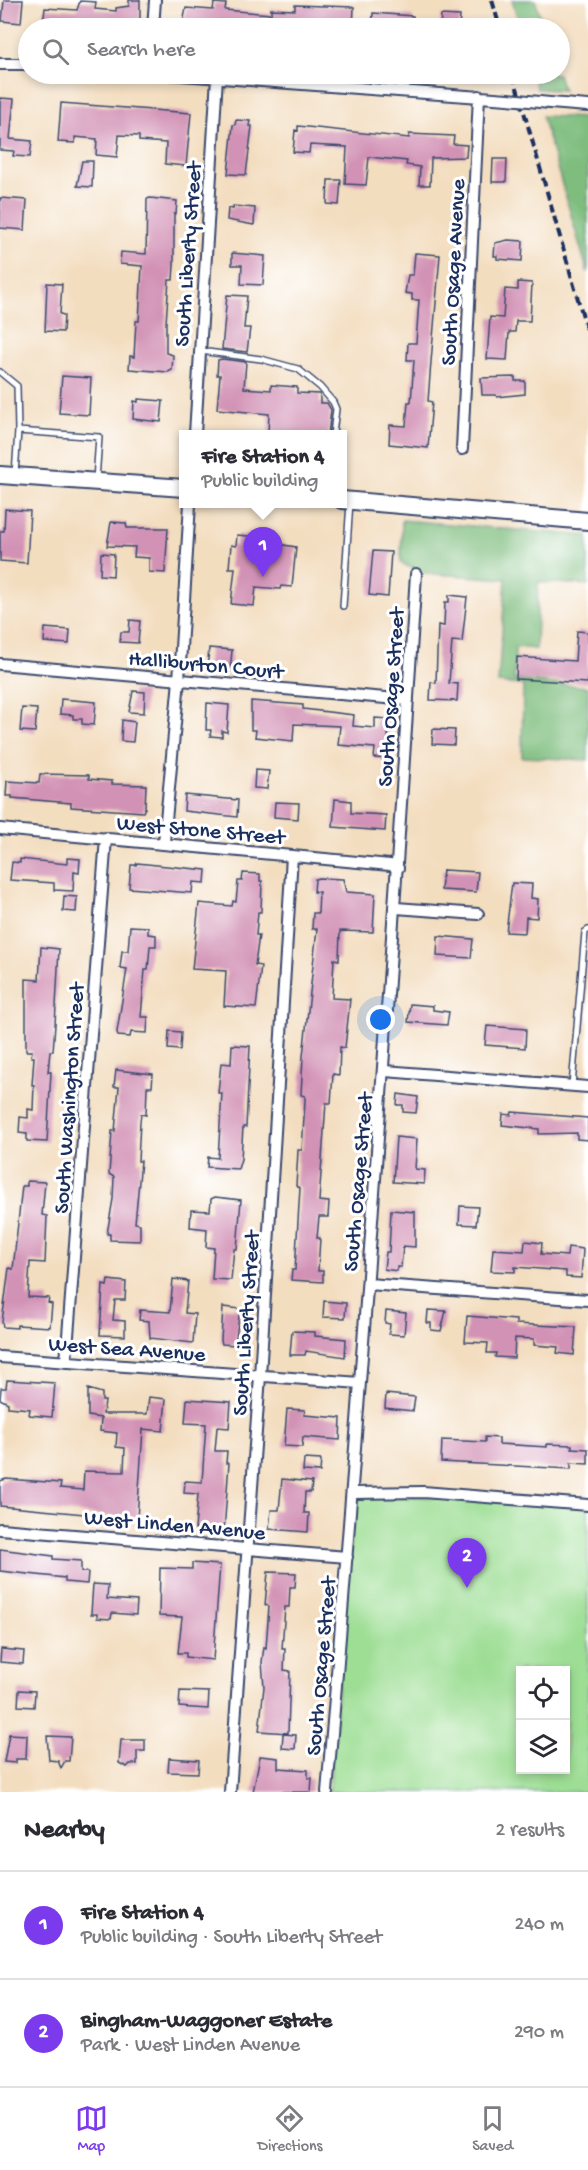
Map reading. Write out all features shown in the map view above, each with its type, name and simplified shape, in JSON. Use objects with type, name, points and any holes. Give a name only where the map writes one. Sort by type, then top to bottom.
[{"type":"main road","points":[[7,475],[179,488]]},
{"type":"main road","points":[[347,500],[588,520]]},
{"type":"street","points":[[154,18],[155,0]]},
{"type":"street","points":[[0,64],[18,64]]},
{"type":"street","name":"South Liberty Street","points":[[195,430],[217,84]]},
{"type":"street","points":[[313,84],[588,106]]},
{"type":"street","name":"South Osage Avenue","points":[[462,449],[478,96]]},
{"type":"street","points":[[164,842],[179,680],[190,508]]},
{"type":"street","name":"South Osage Street","points":[[327,1792],[354,1493],[360,1383],[385,1071],[416,574]]},
{"type":"street","name":"Halliburton Court","points":[[0,664],[408,700]]},
{"type":"street","name":"West Stone Street","points":[[0,830],[164,842],[390,865],[398,868]]},
{"type":"street","name":"South Washington Street","points":[[66,1362],[106,838]]},
{"type":"street","name":"South Liberty Street","points":[[230,1792],[260,1376],[292,856]]},
{"type":"street","points":[[396,908],[478,914]]},
{"type":"street","points":[[385,1071],[588,1088]]},
{"type":"street","points":[[368,1284],[588,1300]]},
{"type":"street","name":"West Sea Avenue","points":[[0,1357],[360,1383]]},
{"type":"street","points":[[354,1493],[423,1492],[588,1505]]},
{"type":"street","name":"West Linden Avenue","points":[[0,1529],[347,1557]]},
{"type":"lane","points":[[200,351],[249,357],[298,369],[320,387],[333,402],[336,409],[334,430]]},
{"type":"lane","points":[[0,372],[16,386],[18,431],[7,475]]},
{"type":"lane","points":[[18,431],[99,437],[96,482]]},
{"type":"lane","points":[[343,606],[346,508]]},
{"type":"lane","points":[[572,1086],[585,932],[588,930]]},
{"type":"green space","points":[[512,0],[535,0],[541,18],[517,18]]},
{"type":"green space","points":[[535,84],[561,84],[563,90],[537,89]]},
{"type":"green space","points":[[542,116],[588,118],[588,273]]},
{"type":"green space","points":[[402,520],[588,536],[588,585],[538,582],[536,649],[515,647],[514,680],[588,687],[588,760],[522,757],[523,685],[498,683],[506,579],[422,573],[401,563]]},
{"type":"green space","points":[[354,1493],[588,1505],[588,1792],[329,1792]]},
{"type":"building","points":[[4,0],[23,0],[21,18],[18,18],[18,23],[2,21]]},
{"type":"building","points":[[129,0],[140,0],[140,18],[44,18],[45,8],[77,10],[80,1],[96,2],[95,9],[116,11],[116,8],[129,6]]},
{"type":"building","points":[[214,3],[226,4],[225,10],[271,14],[271,9],[295,10],[295,5],[354,7],[353,18],[184,18],[186,8],[213,10]]},
{"type":"building","points":[[373,13],[413,16],[413,18],[373,18]]},
{"type":"building","points":[[441,15],[460,16],[460,18],[441,18]]},
{"type":"building","points":[[0,98],[14,99],[10,139],[32,141],[30,157],[13,156],[14,151],[0,150]]},
{"type":"building","points":[[61,103],[191,113],[186,166],[165,164],[166,143],[139,141],[139,136],[119,135],[117,157],[96,155],[97,139],[75,137],[75,143],[58,142]]},
{"type":"building","points":[[236,120],[250,121],[249,126],[252,126],[246,175],[228,174],[233,125]]},
{"type":"building","points":[[298,126],[409,138],[409,134],[454,136],[453,144],[467,145],[466,157],[431,158],[430,185],[419,185],[420,167],[406,165],[407,161],[369,157],[366,185],[345,184],[347,147],[310,145],[309,153],[293,152],[295,130],[298,131]]},
{"type":"building","points":[[493,159],[507,159],[506,182],[492,182]]},
{"type":"building","points":[[82,161],[93,161],[92,187],[77,186]]},
{"type":"building","points":[[328,180],[341,180],[339,205],[327,204]]},
{"type":"building","points":[[0,198],[27,200],[25,230],[0,228]]},
{"type":"building","points":[[147,199],[177,201],[176,214],[174,214],[173,280],[169,280],[166,323],[166,353],[173,355],[172,370],[168,372],[129,369],[130,356],[134,357],[136,321],[139,321],[142,266],[120,264],[121,252],[146,254]]},
{"type":"building","points":[[233,206],[255,208],[254,225],[227,220],[228,208],[233,209]]},
{"type":"building","points":[[508,240],[523,241],[522,261],[497,259],[497,256],[494,256],[495,243]]},
{"type":"building","points":[[232,253],[265,256],[263,285],[241,284],[242,265],[232,265]]},
{"type":"building","points":[[415,253],[440,255],[428,401],[432,402],[428,448],[389,444],[390,425],[406,426],[408,402],[411,402],[414,360],[407,360],[408,343],[416,343],[419,300],[412,300],[412,294],[405,293],[408,275],[413,275]]},
{"type":"building","points":[[518,282],[532,283],[530,321],[516,321],[515,332],[509,332],[507,360],[487,359],[490,317],[503,318],[505,289],[518,290]]},
{"type":"building","points":[[47,283],[62,284],[60,314],[64,315],[63,332],[45,331]]},
{"type":"building","points":[[227,295],[247,296],[244,328],[250,328],[247,352],[222,349]]},
{"type":"building","points":[[218,360],[246,362],[244,388],[271,390],[271,385],[297,387],[297,393],[320,394],[320,403],[327,403],[331,410],[329,430],[268,430],[269,414],[217,409],[220,375],[217,375]]},
{"type":"building","points":[[62,376],[91,378],[89,415],[59,413]]},
{"type":"building","points":[[515,377],[515,381],[525,381],[525,394],[497,397],[496,395],[482,395],[481,378]]},
{"type":"building","points":[[138,399],[163,401],[161,422],[133,419],[134,401],[138,402]]},
{"type":"building","points":[[5,509],[30,511],[27,563],[0,561],[0,531],[4,531]]},
{"type":"building","points":[[111,522],[126,523],[127,528],[168,528],[165,573],[149,572],[149,558],[134,557],[135,547],[107,546]]},
{"type":"building","points":[[237,535],[258,537],[258,541],[296,547],[292,587],[281,586],[280,589],[256,587],[254,606],[231,604],[235,568],[229,568],[231,545],[236,546]]},
{"type":"building","points":[[373,551],[391,552],[388,597],[369,595]]},
{"type":"building","points":[[101,553],[114,554],[113,576],[100,575]]},
{"type":"building","points":[[449,595],[467,597],[462,642],[452,641],[449,683],[458,684],[457,701],[430,700],[431,682],[436,683],[438,625],[444,626],[445,602],[449,602]]},
{"type":"building","points":[[130,620],[140,621],[138,643],[120,642],[121,632],[129,632]]},
{"type":"building","points":[[45,628],[70,630],[69,644],[44,642]]},
{"type":"building","points":[[577,631],[588,632],[588,683],[516,679],[517,657],[575,661]]},
{"type":"building","points":[[209,648],[232,650],[230,672],[207,670]]},
{"type":"building","points":[[133,691],[145,692],[144,713],[129,712]]},
{"type":"building","points":[[61,699],[96,702],[94,725],[82,724],[82,719],[73,719],[73,715],[60,714]]},
{"type":"building","points":[[251,701],[303,705],[303,709],[354,715],[353,726],[375,728],[375,718],[389,719],[387,759],[374,758],[375,748],[338,745],[340,726],[294,724],[293,741],[255,737],[256,730],[251,730]]},
{"type":"building","points":[[207,703],[229,705],[227,732],[222,731],[222,737],[210,736],[211,730],[206,730]]},
{"type":"building","points":[[22,708],[37,709],[35,732],[20,731]]},
{"type":"building","points":[[122,720],[135,722],[133,742],[121,741]]},
{"type":"building","points":[[433,729],[455,730],[454,745],[432,744]]},
{"type":"building","points":[[255,770],[269,771],[267,789],[254,788]]},
{"type":"building","points":[[40,774],[89,775],[89,779],[112,781],[112,784],[146,785],[145,808],[143,812],[71,807],[71,803],[6,796],[7,781],[39,783]]},
{"type":"building","points":[[185,795],[238,800],[237,817],[184,811]]},
{"type":"building","points":[[335,799],[351,801],[351,813],[386,815],[385,831],[333,827]]},
{"type":"building","points":[[275,802],[299,803],[298,819],[274,817]]},
{"type":"building","points":[[67,858],[80,859],[79,873],[74,872],[73,891],[54,890],[54,883],[10,880],[12,862],[20,863],[20,859],[67,864]]},
{"type":"building","points":[[137,863],[206,870],[205,883],[193,882],[192,893],[129,888],[131,865]]},
{"type":"building","points":[[443,870],[478,872],[476,892],[441,890]]},
{"type":"building","points":[[243,873],[260,874],[260,881],[262,881],[261,912],[258,912],[256,935],[259,935],[255,965],[261,966],[256,1008],[224,1006],[226,971],[192,969],[199,903],[232,906],[233,901],[236,902],[238,881],[242,881]]},
{"type":"building","points":[[315,879],[343,879],[346,892],[375,894],[373,932],[340,931],[339,960],[334,959],[332,998],[350,999],[345,1048],[340,1047],[339,1075],[333,1074],[331,1103],[326,1103],[319,1201],[329,1202],[328,1217],[319,1217],[317,1238],[320,1238],[318,1271],[323,1271],[323,1282],[291,1280],[292,1270],[295,1270],[300,1188],[296,1186],[298,1150],[302,1150],[305,1101],[305,1096],[301,1095],[303,1056],[317,929],[312,929],[313,913],[318,913],[319,892],[314,892]]},
{"type":"building","points":[[512,883],[532,884],[531,898],[538,899],[537,918],[526,917],[525,933],[506,932]]},
{"type":"building","points":[[64,896],[77,897],[76,912],[63,911]]},
{"type":"building","points":[[130,926],[148,927],[148,934],[156,935],[156,946],[150,946],[148,970],[145,970],[141,1017],[148,1017],[147,1033],[131,1032],[130,1037],[118,1036],[117,1032],[127,969],[120,968],[122,951],[128,951]]},
{"type":"building","points":[[438,936],[473,939],[471,958],[437,956]]},
{"type":"building","points":[[41,947],[59,949],[53,1051],[50,1051],[48,1072],[51,1072],[47,1142],[27,1141],[27,1134],[19,1133],[20,1117],[28,1118],[28,1109],[33,1110],[34,1057],[31,1057],[32,1051],[26,1051],[26,979],[39,980]]},
{"type":"building","points":[[410,1004],[433,1006],[433,1010],[449,1012],[447,1025],[408,1022]]},
{"type":"building","points":[[487,1026],[526,1029],[525,1048],[485,1045]]},
{"type":"building","points":[[169,1031],[181,1032],[180,1050],[168,1049]]},
{"type":"building","points":[[232,1045],[250,1046],[246,1127],[243,1127],[241,1159],[238,1169],[207,1167],[208,1157],[218,1158],[222,1093],[218,1093],[221,1063],[231,1064]]},
{"type":"building","points":[[116,1070],[153,1074],[152,1087],[147,1087],[146,1115],[141,1114],[140,1122],[138,1161],[141,1161],[135,1223],[140,1224],[140,1241],[110,1240],[110,1234],[107,1234],[113,1199],[114,1177],[109,1174],[112,1131],[115,1131],[119,1087],[114,1087]]},
{"type":"building","points":[[398,1094],[418,1097],[416,1113],[403,1112],[403,1105],[397,1105]]},
{"type":"building","points":[[512,1112],[588,1118],[588,1140],[577,1139],[577,1133],[539,1134],[539,1129],[502,1125],[503,1114],[511,1115]]},
{"type":"building","points":[[396,1137],[417,1139],[415,1169],[425,1170],[424,1184],[393,1182]]},
{"type":"building","points":[[27,1181],[45,1182],[42,1215],[47,1216],[45,1263],[30,1262],[28,1297],[49,1298],[48,1303],[52,1304],[50,1327],[17,1325],[17,1328],[3,1327],[9,1268],[13,1269],[22,1186],[27,1186]]},
{"type":"building","points":[[215,1197],[241,1200],[237,1249],[234,1249],[231,1280],[212,1279],[214,1248],[206,1247],[207,1229],[190,1227],[191,1210],[210,1211],[211,1199]]},
{"type":"building","points":[[460,1206],[478,1207],[476,1225],[459,1224]]},
{"type":"building","points":[[391,1210],[415,1212],[415,1247],[403,1246],[401,1267],[397,1267],[397,1271],[384,1269],[386,1252],[389,1252]]},
{"type":"building","points":[[525,1241],[542,1243],[541,1254],[567,1256],[568,1247],[583,1249],[581,1278],[566,1277],[566,1271],[515,1267],[515,1272],[491,1271],[493,1249],[524,1251]]},
{"type":"building","points":[[173,1279],[188,1281],[185,1313],[195,1314],[193,1343],[150,1338],[149,1321],[139,1320],[140,1310],[170,1312]]},
{"type":"building","points":[[108,1280],[126,1282],[125,1300],[115,1300],[113,1320],[125,1321],[125,1336],[100,1335],[103,1285],[107,1286]]},
{"type":"building","points":[[324,1301],[346,1303],[345,1318],[323,1317]]},
{"type":"building","points":[[223,1307],[240,1309],[235,1345],[222,1344]]},
{"type":"building","points":[[428,1310],[446,1311],[441,1331],[431,1330],[431,1323],[427,1323]]},
{"type":"building","points":[[386,1311],[406,1313],[404,1335],[389,1334],[390,1324],[385,1323]]},
{"type":"building","points":[[467,1316],[516,1320],[516,1324],[576,1327],[574,1355],[557,1353],[558,1347],[534,1345],[534,1339],[515,1338],[514,1358],[495,1357],[496,1353],[487,1353],[488,1343],[465,1342]]},
{"type":"building","points":[[292,1331],[315,1332],[315,1336],[346,1339],[345,1357],[306,1351],[305,1355],[290,1355]]},
{"type":"building","points":[[7,1380],[55,1383],[52,1417],[29,1415],[30,1409],[8,1407],[8,1403],[0,1399],[1,1388],[6,1388]]},
{"type":"building","points":[[88,1389],[102,1393],[102,1401],[105,1401],[103,1414],[147,1414],[149,1397],[166,1399],[163,1431],[143,1429],[137,1519],[0,1506],[0,1481],[6,1479],[61,1483],[60,1488],[83,1490],[84,1471],[124,1472],[125,1448],[116,1447],[117,1433],[100,1431],[101,1418],[88,1416]]},
{"type":"building","points":[[386,1394],[415,1397],[413,1411],[385,1408]]},
{"type":"building","points":[[187,1399],[231,1402],[229,1428],[217,1427],[215,1451],[227,1451],[226,1463],[229,1463],[224,1532],[195,1529],[198,1494],[184,1493],[185,1481],[202,1482],[206,1424],[185,1423]]},
{"type":"building","points":[[287,1409],[305,1410],[304,1415],[341,1418],[340,1440],[303,1437],[302,1447],[284,1446]]},
{"type":"building","points":[[485,1437],[499,1438],[499,1444],[547,1447],[547,1444],[572,1445],[572,1448],[588,1449],[588,1464],[571,1463],[571,1469],[441,1462],[442,1440],[485,1442]]},
{"type":"building","points":[[304,1459],[321,1460],[320,1472],[303,1471]]},
{"type":"building","points":[[282,1479],[312,1482],[311,1492],[305,1492],[304,1513],[309,1513],[308,1532],[269,1529],[271,1510],[279,1510]]},
{"type":"building","points":[[0,1549],[53,1556],[53,1559],[81,1561],[81,1572],[88,1572],[87,1584],[65,1582],[65,1578],[0,1571]]},
{"type":"building","points":[[192,1563],[220,1565],[213,1660],[186,1657],[186,1653],[178,1653],[182,1617],[159,1616],[160,1568],[192,1569]]},
{"type":"building","points":[[268,1572],[296,1573],[295,1587],[290,1587],[289,1607],[285,1607],[282,1649],[285,1649],[284,1670],[290,1671],[288,1733],[259,1731],[264,1687],[262,1662],[264,1647],[266,1648],[269,1606],[265,1605]]},
{"type":"building","points":[[93,1584],[108,1585],[107,1599],[137,1601],[136,1615],[112,1613],[111,1619],[97,1618],[97,1614],[91,1614]]},
{"type":"building","points":[[1,1649],[24,1651],[23,1664],[0,1662]]},
{"type":"building","points":[[19,1690],[35,1691],[34,1707],[18,1706]]},
{"type":"building","points":[[180,1691],[209,1692],[208,1709],[179,1707]]},
{"type":"building","points":[[9,1734],[27,1735],[26,1759],[16,1759],[16,1763],[4,1762]]},
{"type":"building","points":[[283,1734],[296,1735],[295,1749],[282,1748]]},
{"type":"building","points":[[47,1736],[71,1737],[69,1761],[65,1761],[61,1768],[58,1761],[49,1760]]},
{"type":"building","points":[[121,1740],[145,1740],[145,1751],[137,1751],[137,1764],[130,1764],[127,1767],[119,1763]]},
{"type":"building","points":[[260,1756],[278,1758],[278,1768],[308,1770],[308,1778],[312,1778],[311,1792],[253,1792]]},
{"type":"building","points":[[169,1758],[199,1760],[198,1773],[168,1772]]},
{"type":"railway","points":[[492,0],[497,18]]},
{"type":"railway","points":[[516,84],[588,334]]},
{"type":"place","name":"Fire Station 4","points":[[263,577]]},
{"type":"place","name":"Bingham-Waggoner Estate","points":[[467,1588]]}]
